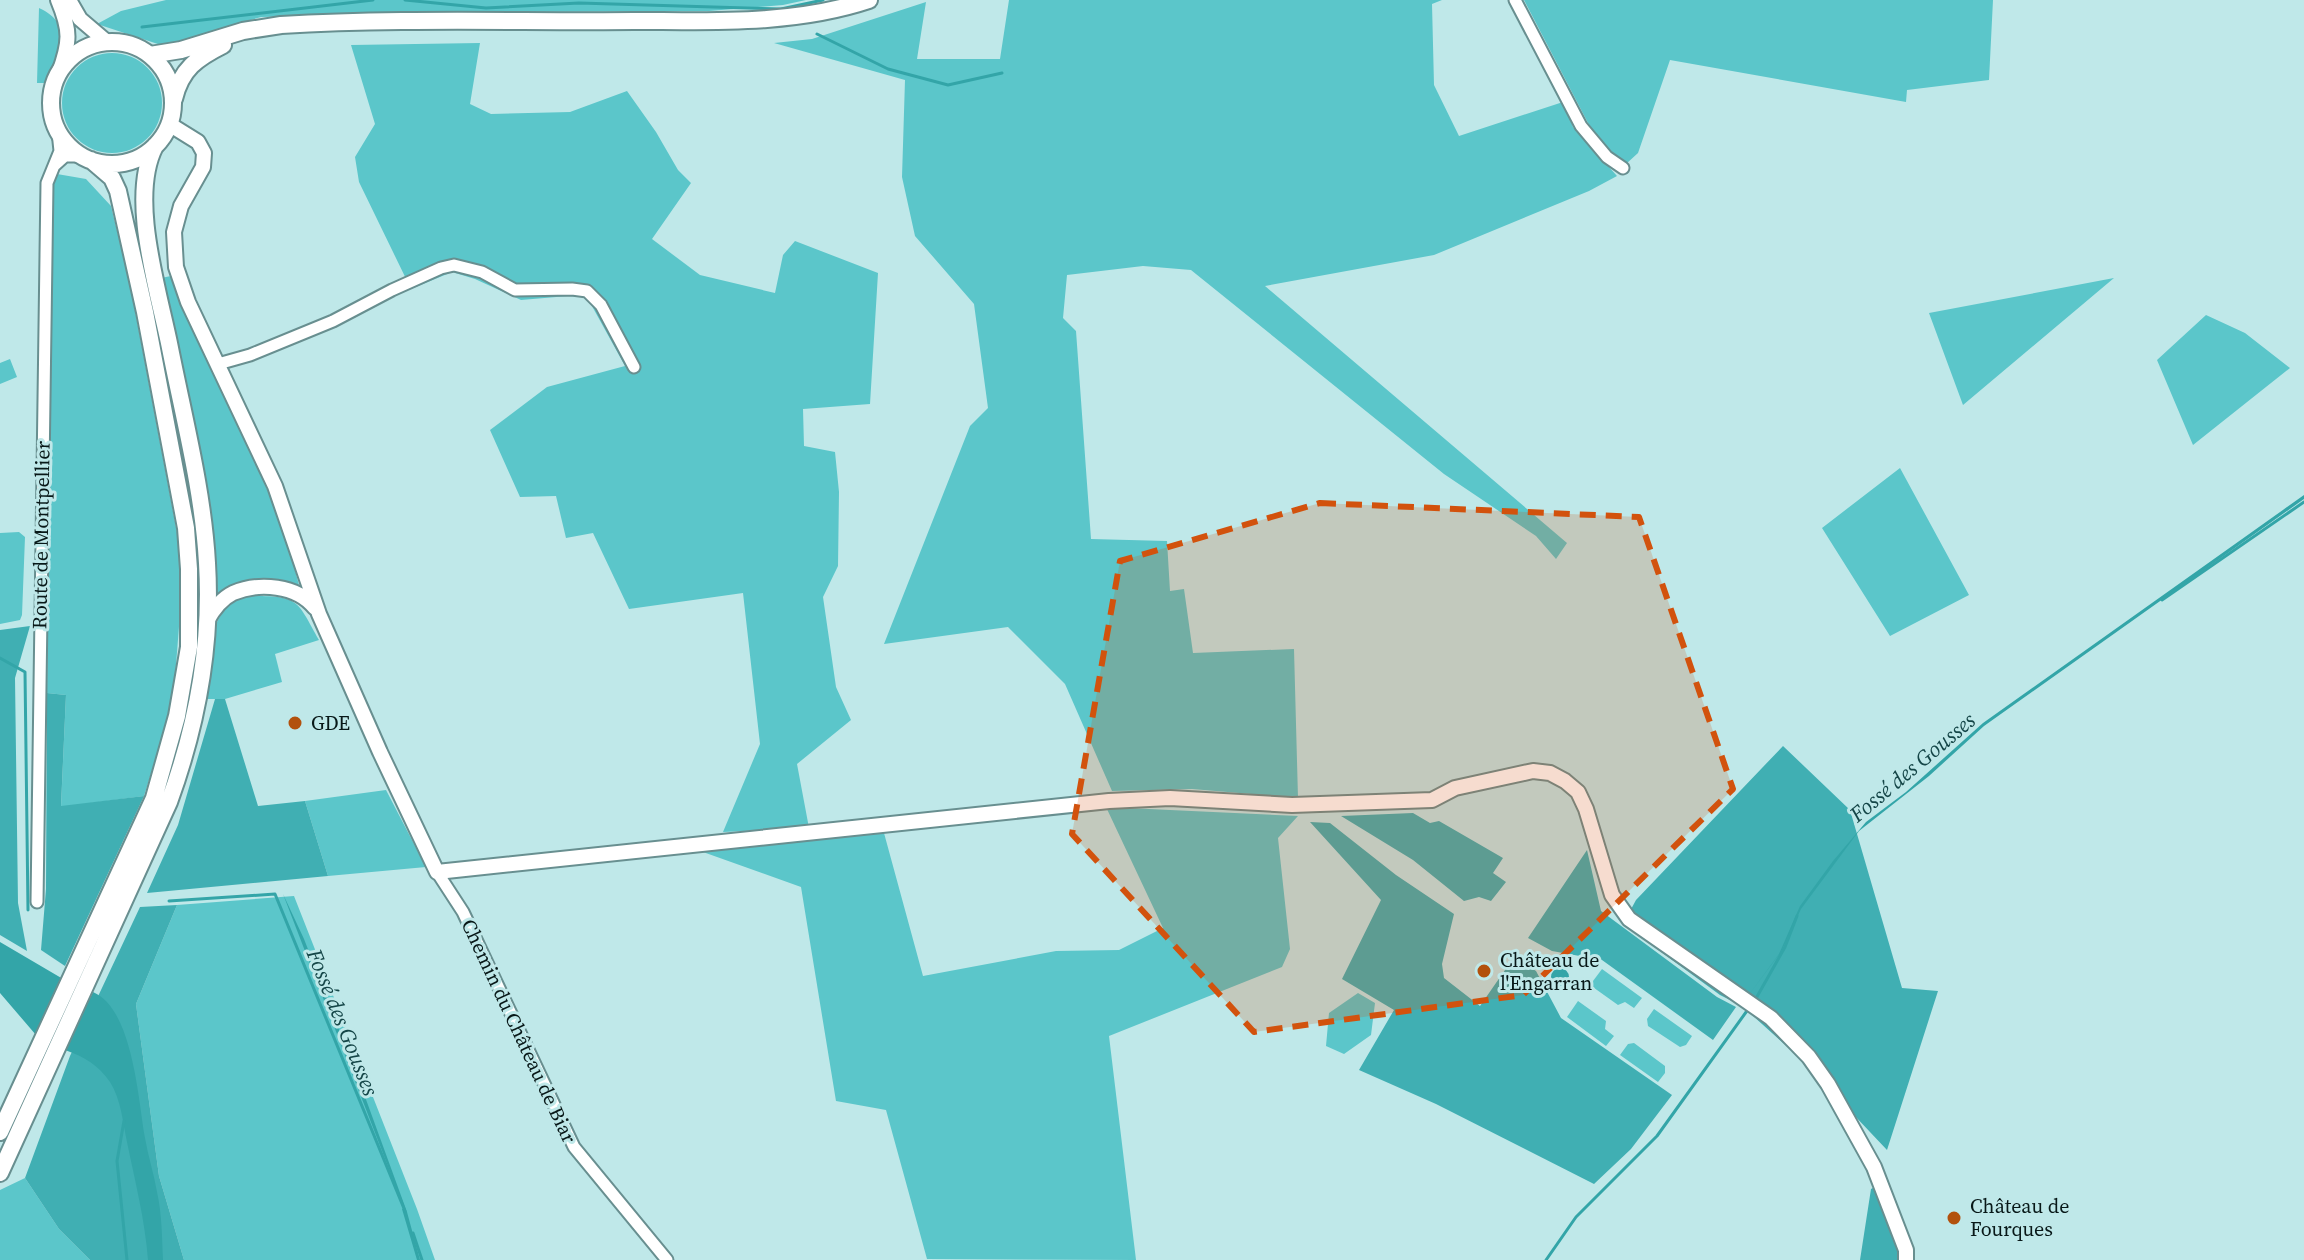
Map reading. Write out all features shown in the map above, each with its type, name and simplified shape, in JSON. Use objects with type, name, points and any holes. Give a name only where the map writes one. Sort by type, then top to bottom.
[{"type":"main road","points":[[150,55],[181,50],[243,31],[315,23],[784,18],[869,0]]},
{"type":"main road","points":[[83,971],[154,836],[182,766],[199,698],[207,621],[203,523],[146,230],[145,172],[155,146],[169,124],[183,74],[199,58],[264,28]]},
{"type":"main road","points":[[0,1173],[47,1050],[154,798],[184,680],[190,606],[186,528],[125,220],[112,178],[64,141],[58,132],[51,103],[59,73],[79,52],[107,42],[137,47],[150,55],[167,77],[173,104]]},
{"type":"main road","points":[[86,158],[118,163],[132,160],[155,146]]},
{"type":"main road","points":[[0,1132],[47,1050]]},
{"type":"street","points":[[58,0],[66,18],[69,40],[59,73]]},
{"type":"street","points":[[69,0],[80,19],[107,42]]},
{"type":"street","points":[[1515,0],[1581,126],[1607,157],[1623,168]]},
{"type":"street","points":[[169,124],[198,142],[204,153],[203,167],[190,188],[177,220],[176,267],[188,302],[275,486],[319,614],[437,872],[1109,801],[1170,798],[1292,805],[1432,800],[1455,788],[1533,771],[1550,773],[1578,792],[1592,824],[1612,895],[1629,919],[1771,1018],[1809,1057],[1828,1084],[1874,1167],[1906,1250],[1906,1260]]},
{"type":"street","name":"Route de Montpellier","points":[[37,902],[47,183],[60,151],[58,132]]},
{"type":"street","points":[[53,169],[65,156],[86,158]]},
{"type":"street","points":[[218,364],[250,355],[333,321],[392,290],[454,265],[482,272],[515,290],[587,291],[601,305],[634,367]]},
{"type":"street","points":[[303,596],[307,579]]},
{"type":"street","points":[[207,621],[223,600],[233,593],[251,588],[292,591],[303,596],[319,614]]},
{"type":"street","name":"Chemin du Château de Biar","points":[[437,872],[463,912],[574,1147],[667,1260]]},
{"type":"highlighted area","points":[[1320,503],[1639,517],[1733,789],[1523,995],[1254,1032],[1072,834],[1120,561]]},
{"type":"shaded area","points":[[166,0],[806,0],[709,11],[261,17],[164,46],[97,24],[121,11]]},
{"type":"shaded area","points":[[1009,0],[1442,0],[1432,4],[1434,85],[1459,136],[1563,102],[1573,127],[1617,176],[1589,191],[1434,255],[1265,286],[1567,543],[1556,559],[1536,536],[1444,474],[1191,270],[1143,266],[1067,275],[1063,318],[1076,331],[1091,539],[1167,541],[1170,591],[1184,589],[1193,653],[1294,649],[1298,798],[1192,789],[1112,791],[1065,684],[1008,627],[884,644],[970,426],[988,408],[974,304],[915,236],[902,177],[905,80],[774,43],[812,39],[926,2],[917,59],[1000,59]]},
{"type":"shaded area","points":[[1524,0],[1993,0],[1989,80],[1907,90],[1906,102],[1670,60],[1638,153],[1626,164],[1607,151],[1588,123]]},
{"type":"shaded area","points":[[39,8],[58,23],[61,31],[61,51],[48,83],[37,83]]},
{"type":"shaded area","points":[[480,43],[470,104],[491,114],[570,112],[627,91],[678,170],[691,183],[652,239],[700,275],[775,293],[783,255],[795,241],[878,273],[870,404],[803,409],[804,446],[835,452],[839,492],[838,566],[823,597],[836,687],[851,720],[797,764],[809,828],[723,832],[760,744],[743,593],[629,609],[593,533],[566,538],[556,496],[520,497],[490,430],[547,387],[625,366],[587,297],[521,300],[452,272],[411,289],[359,182],[355,157],[375,124],[351,45]]},
{"type":"shaded area","points":[[112,53],[140,61],[154,75],[162,103],[154,131],[140,145],[112,153],[84,145],[70,131],[62,103],[70,75],[84,61]]},
{"type":"shaded area","points":[[57,174],[86,179],[111,206],[130,284],[179,543],[180,614],[173,703],[144,796],[61,807],[66,695],[47,693],[52,183]]},
{"type":"shaded area","points":[[171,276],[216,369],[284,529],[299,585],[247,582],[215,597],[161,278]]},
{"type":"shaded area","points":[[2114,278],[1963,405],[1929,313]]},
{"type":"shaded area","points":[[2206,315],[2245,333],[2290,368],[2193,445],[2157,360]]},
{"type":"shaded area","points":[[10,359],[17,377],[0,384],[0,363]]},
{"type":"shaded area","points":[[1900,468],[1969,595],[1890,636],[1822,528]]},
{"type":"shaded area","points":[[2304,495],[2304,499],[1984,726],[1929,776],[1859,831],[1801,909],[1781,952],[1748,996],[1779,954],[1800,906],[1866,822],[1906,792],[1983,723]]},
{"type":"shaded area","points":[[19,532],[25,537],[22,615],[20,620],[0,624],[0,533]]},
{"type":"shaded area","points":[[253,596],[280,597],[295,603],[319,640],[275,654],[282,682],[225,699],[203,699],[212,635],[218,621],[237,600]]},
{"type":"shaded area","points":[[30,626],[15,678],[18,903],[27,951],[0,935],[0,630]]},
{"type":"shaded area","points":[[47,693],[66,695],[61,806],[144,796],[65,966],[41,950],[46,889]]},
{"type":"shaded area","points":[[215,699],[225,699],[258,806],[305,801],[328,876],[147,893],[178,825]]},
{"type":"shaded area","points":[[1783,746],[1850,810],[1902,988],[1938,991],[1887,1150],[1802,1060],[1742,1006],[1720,995],[1623,924],[1636,900]]},
{"type":"shaded area","points":[[386,790],[426,867],[328,876],[305,801]]},
{"type":"shaded area","points":[[1106,807],[1298,816],[1278,838],[1290,949],[1282,967],[1109,1036],[1136,1260],[927,1259],[886,1110],[836,1101],[801,887],[703,852],[884,833],[923,976],[1056,951],[1119,950],[1163,928]]},
{"type":"shaded area","points":[[1413,813],[1430,823],[1439,821],[1503,858],[1493,873],[1506,882],[1491,901],[1479,897],[1464,901],[1413,860],[1341,816]]},
{"type":"shaded area","points":[[1310,822],[1330,823],[1396,875],[1454,914],[1442,964],[1444,978],[1480,1006],[1514,957],[1536,971],[1561,1018],[1672,1095],[1631,1149],[1594,1184],[1436,1104],[1359,1070],[1394,1010],[1342,979],[1381,900]]},
{"type":"shaded area","points":[[1587,850],[1601,911],[1717,997],[1736,1007],[1713,1040],[1602,960],[1552,951],[1528,938]]},
{"type":"shaded area","points":[[283,894],[304,939],[364,1094],[407,1212],[420,1260],[417,1260],[404,1208]]},
{"type":"shaded area","points":[[294,896],[435,1260],[184,1260],[159,1176],[136,1004],[177,905]]},
{"type":"shaded area","points":[[177,905],[136,1004],[159,1176],[184,1260],[90,1260],[59,1229],[25,1178],[70,1056],[140,907]]},
{"type":"shaded area","points":[[0,942],[63,979],[36,1035],[0,993]]},
{"type":"shaded area","points":[[1560,968],[1569,977],[1560,986],[1551,977]]},
{"type":"shaded area","points":[[1602,969],[1642,998],[1634,1008],[1625,1002],[1618,1005],[1590,985]]},
{"type":"shaded area","points":[[93,992],[117,1016],[131,1057],[159,1200],[163,1260],[148,1260],[145,1230],[114,1089],[96,1066],[65,1050]]},
{"type":"shaded area","points":[[1358,993],[1375,1003],[1371,1035],[1344,1054],[1326,1046],[1329,1013]]},
{"type":"shaded area","points":[[1578,1001],[1606,1021],[1605,1029],[1614,1036],[1606,1046],[1567,1017]]},
{"type":"shaded area","points":[[1654,1009],[1692,1036],[1686,1045],[1680,1047],[1648,1026],[1647,1019]]},
{"type":"shaded area","points":[[1634,1043],[1665,1066],[1665,1073],[1658,1082],[1620,1055],[1628,1044]]},
{"type":"shaded area","points":[[25,1178],[59,1229],[90,1260],[0,1260],[0,1190]]},
{"type":"shaded area","points":[[1888,1180],[1910,1245],[1910,1260],[1860,1260],[1871,1189]]},
{"type":"waterway","points":[[142,27],[373,0]]},
{"type":"waterway","points":[[405,0],[486,8],[579,3],[781,9],[823,0]]},
{"type":"waterway","points":[[817,34],[888,69],[948,85],[1002,73]]},
{"type":"waterway","name":"Fossé des Gousses","points":[[2162,600],[2304,502]]},
{"type":"waterway","name":"Fossé des Gousses","points":[[0,658],[25,672],[28,910]]},
{"type":"waterway","name":"Fossé des Gousses","points":[[169,901],[275,894],[405,1211]]},
{"type":"waterway","name":"Fossé des Gousses","points":[[1754,1002],[1785,947],[1797,916]]},
{"type":"waterway","name":"Fossé des Gousses","points":[[1546,1260],[1576,1217],[1657,1136],[1749,1008]]},
{"type":"waterway","points":[[124,1121],[117,1161],[127,1260]]},
{"type":"waterway","name":"Fossé des Gousses","points":[[413,1233],[422,1260]]},
{"type":"place","name":"GDE","points":[[295,723]]},
{"type":"place","name":"Château de l'Engarran","points":[[1484,971]]},
{"type":"place","name":"Château de Fourques","points":[[1954,1218]]}]
